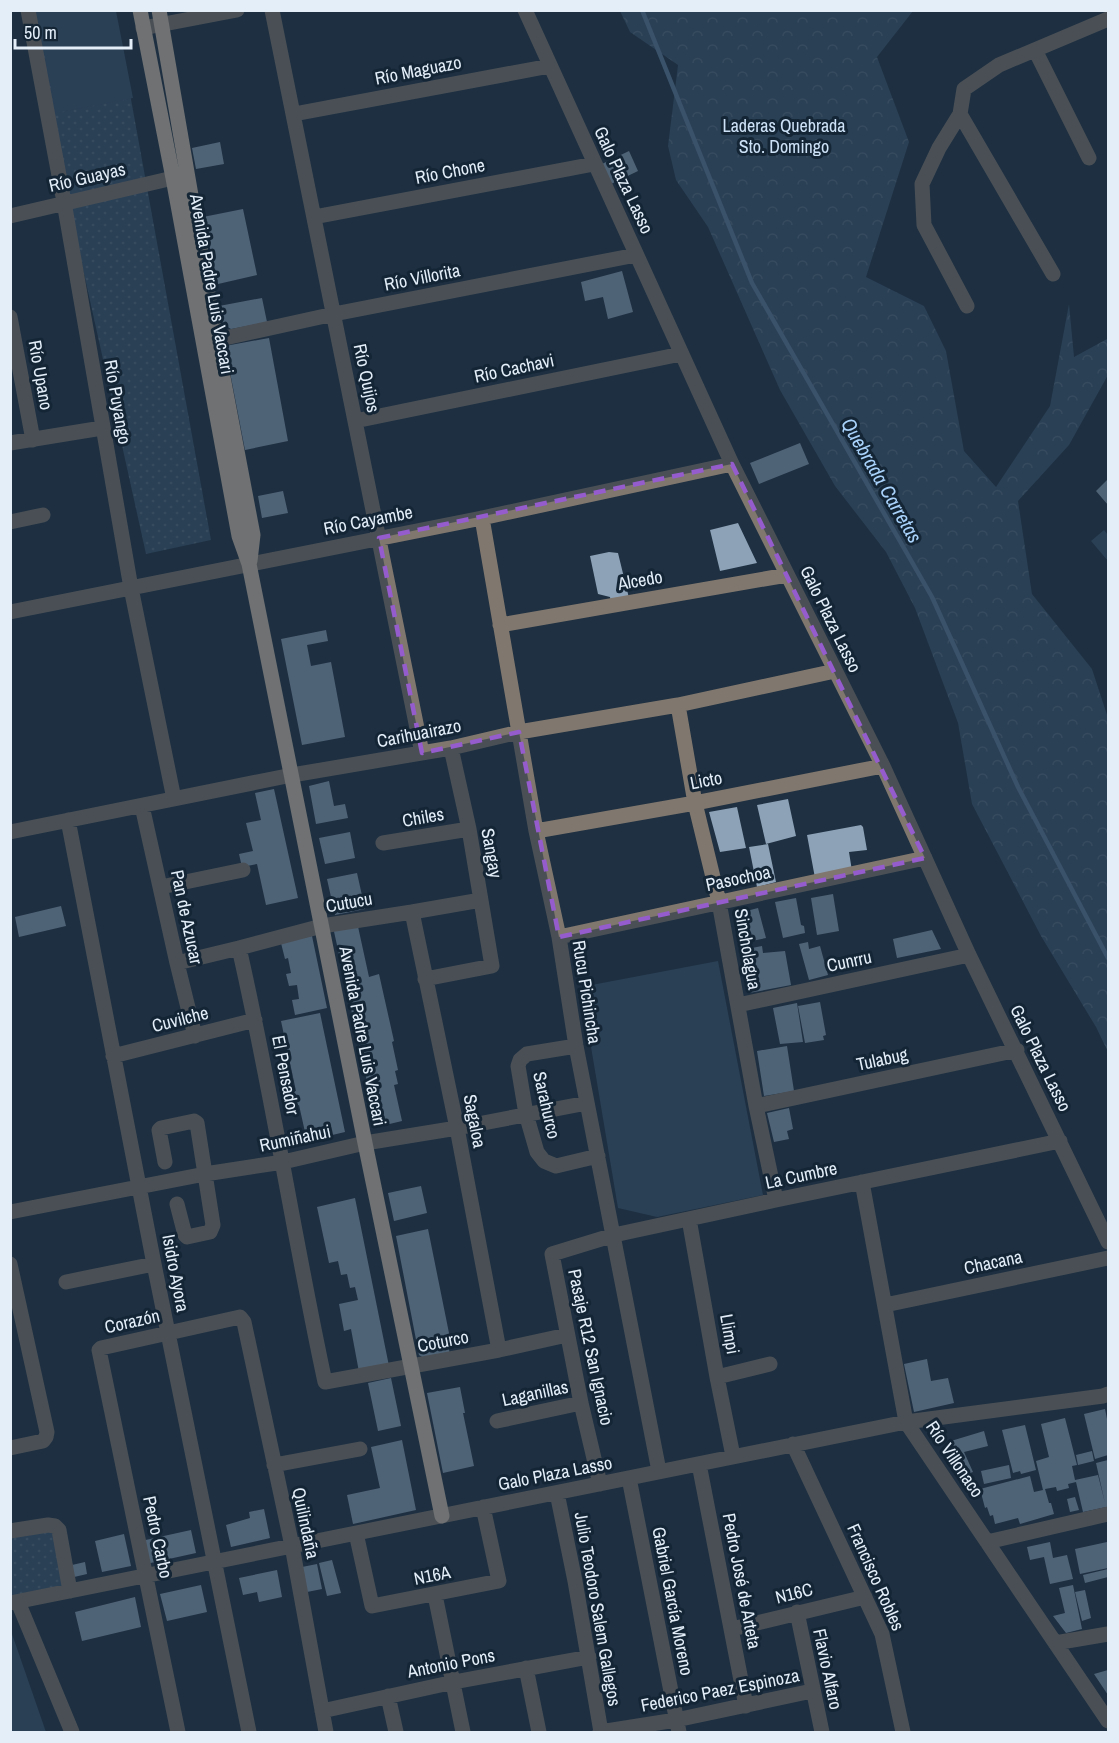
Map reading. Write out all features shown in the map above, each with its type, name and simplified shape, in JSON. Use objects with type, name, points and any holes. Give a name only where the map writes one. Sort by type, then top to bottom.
[{"type":"main road","name":"Avenida Padre Luis Vaccari","points":[[140,10],[239,536],[249,564],[364,1143],[442,1516]]},
{"type":"main road","name":"Avenida Padre Luis Vaccari","points":[[161,17],[216,340],[254,535],[249,564]]},
{"type":"street","name":"Río Puyango","points":[[28,10],[131,588],[174,799]]},
{"type":"street","points":[[143,28],[161,17],[237,10]]},
{"type":"street","name":"Río Quijos","points":[[272,10],[423,753]]},
{"type":"street","name":"Galo Plaza Lasso","points":[[525,10],[732,464],[883,766],[969,955],[1108,1242]]},
{"type":"street","points":[[967,306],[924,225],[922,184],[939,148],[960,114],[964,89],[999,64],[1108,18],[1105,10]]},
{"type":"street","points":[[1035,50],[1089,158]]},
{"type":"street","name":"Río Maguazo","points":[[294,114],[550,66]]},
{"type":"street","points":[[960,114],[1053,274]]},
{"type":"street","name":"Río Chone","points":[[314,217],[594,164]]},
{"type":"street","name":"Río Guayas","points":[[10,216],[173,178]]},
{"type":"street","name":"Río Villorita","points":[[216,340],[334,314],[636,255]]},
{"type":"street","name":"Río Upano","points":[[10,317],[15,366],[33,440]]},
{"type":"street","name":"Río Cachavi","points":[[355,421],[681,354]]},
{"type":"street","points":[[10,443],[102,428]]},
{"type":"street","name":"Río Cayambe","points":[[10,612],[482,518],[732,464]]},
{"type":"street","points":[[10,522],[44,515]]},
{"type":"street","name":"Rucu Pichincha","points":[[482,518],[536,831],[559,937],[576,1046],[659,1472]]},
{"type":"street","name":"Alcedo","points":[[500,625],[787,575]]},
{"type":"street","name":"Carihuairazo","points":[[10,832],[292,775],[451,748],[519,732],[678,705],[835,671]]},
{"type":"street","name":"Sincholagua","points":[[678,705],[695,803],[719,902],[756,1106],[776,1200]]},
{"type":"street","name":"Sangay","points":[[425,979],[492,966],[469,829],[451,748]]},
{"type":"street","name":"Licto","points":[[536,831],[883,766]]},
{"type":"street","name":"Pan de Azucar","points":[[142,806],[195,1036]]},
{"type":"street","name":"Isidro Ayora","points":[[68,820],[154,1264],[249,1732]]},
{"type":"street","name":"Chiles","points":[[383,843],[469,829]]},
{"type":"street","name":"Pasochoa","points":[[559,937],[925,858]]},
{"type":"street","points":[[161,887],[243,870]]},
{"type":"street","name":"Cutucu","points":[[239,948],[322,926],[481,900]]},
{"type":"street","name":"Sagaloa","points":[[406,913],[425,979],[457,1128],[499,1350]]},
{"type":"street","points":[[177,963],[239,948]]},
{"type":"street","name":"El Pensador","points":[[239,948],[325,1382]]},
{"type":"street","name":"Cunrru","points":[[738,1005],[969,955]]},
{"type":"street","name":"Cuvilche","points":[[113,1056],[255,1020]]},
{"type":"street","name":"Sarahurco","points":[[576,1046],[527,1054],[520,1060],[518,1066],[526,1114],[537,1152],[544,1161],[556,1166],[598,1156]]},
{"type":"street","name":"Tulabug","points":[[756,1106],[1017,1050]]},
{"type":"street","name":"Rumiñahui","points":[[10,1212],[139,1186],[283,1162],[364,1143],[457,1128],[587,1102]]},
{"type":"street","points":[[165,1162],[160,1128],[194,1121],[197,1124],[213,1225],[210,1232],[187,1237],[183,1233],[177,1204]]},
{"type":"street","name":"La Cumbre","points":[[552,1254],[614,1235],[1060,1142]]},
{"type":"street","name":"Río Villonaco","points":[[862,1182],[906,1422],[1108,1721]]},
{"type":"street","name":"Llimpi","points":[[689,1219],[733,1456]]},
{"type":"street","name":"Pasaje R12 San Ignacio","points":[[552,1254],[581,1403],[600,1484]]},
{"type":"street","name":"Chacana","points":[[885,1305],[1108,1258]]},
{"type":"street","points":[[10,1264],[47,1432],[43,1441],[10,1448]]},
{"type":"street","points":[[66,1282],[154,1264]]},
{"type":"street","name":"Corazón","points":[[99,1350],[168,1332],[240,1317],[244,1322]]},
{"type":"street","name":"Quilindaña","points":[[244,1322],[292,1546],[326,1732]]},
{"type":"street","name":"Coturco","points":[[325,1382],[567,1335]]},
{"type":"street","name":"Pedro Carbo","points":[[99,1350],[178,1732]]},
{"type":"street","points":[[717,1377],[770,1364]]},
{"type":"street","name":"Galo Plaza Lasso","points":[[14,1603],[906,1422],[1108,1394]]},
{"type":"street","name":"Laganillas","points":[[497,1421],[581,1403]]},
{"type":"street","name":"Francisco Robles","points":[[793,1444],[882,1634],[903,1732]]},
{"type":"street","points":[[274,1465],[360,1449]]},
{"type":"street","name":"Pedro José de Arteta","points":[[699,1464],[746,1706]]},
{"type":"street","name":"Gabriel García Moreno","points":[[629,1478],[677,1726]]},
{"type":"street","name":"Julio Teodoro Salem Gallegos","points":[[557,1493],[575,1581],[600,1732]]},
{"type":"street","name":"N16A","points":[[356,1533],[372,1606],[500,1581],[483,1507]]},
{"type":"street","points":[[987,1542],[1108,1514]]},
{"type":"street","points":[[10,1531],[48,1525],[56,1526],[59,1530],[70,1591]]},
{"type":"street","points":[[435,1594],[463,1732]]},
{"type":"street","name":"N16C","points":[[732,1629],[865,1597]]},
{"type":"street","points":[[14,1603],[72,1732]]},
{"type":"street","name":"Flavio Alfaro","points":[[797,1612],[822,1732]]},
{"type":"street","points":[[1055,1643],[1108,1634]]},
{"type":"street","name":"Antonio Pons","points":[[322,1712],[454,1682],[588,1657]]},
{"type":"street","points":[[526,1668],[539,1732]]},
{"type":"street","name":"Federico Paez Espinoza","points":[[600,1732],[677,1726],[746,1706],[812,1691]]},
{"type":"street","points":[[388,1696],[396,1732]]},
{"type":"highlighted area","points":[[732,464],[925,858],[559,937],[519,732],[422,753],[379,538]]},
{"type":"green space","points":[[26,11],[115,11],[211,540],[146,554]]},
{"type":"green space","points":[[36,11],[116,11],[133,98],[56,113]]},
{"type":"green space","name":"Laderas Quebrada Sto. Domingo","points":[[620,11],[913,11],[877,57],[909,142],[866,277],[924,306],[946,351],[964,451],[996,487],[1050,406],[1069,304],[1074,357],[1107,339],[1108,329],[1108,375],[1069,445],[1018,501],[1032,594],[1092,669],[1108,718],[1108,1052],[1096,1027],[1041,936],[972,804],[958,723],[915,608],[886,552],[835,486],[780,390],[708,227],[676,180],[668,146],[678,65],[630,32]]},
{"type":"green space","points":[[1104,530],[1108,535],[1108,561],[1091,541]]},
{"type":"green space","points":[[718,961],[763,1195],[657,1217],[618,1208],[581,987]]},
{"type":"green space","points":[[55,1528],[66,1585],[11,1597],[11,1536]]},
{"type":"green space","points":[[12,1634],[46,1732],[11,1732]]},
{"type":"building","points":[[220,142],[224,164],[196,169],[192,148]]},
{"type":"building","points":[[629,151],[638,171],[611,184],[602,164]]},
{"type":"building","points":[[243,209],[257,275],[218,284],[203,217]]},
{"type":"building","points":[[622,271],[633,312],[608,319],[603,297],[585,301],[581,282]]},
{"type":"building","points":[[262,298],[267,322],[231,329],[223,324],[219,306]]},
{"type":"building","points":[[269,338],[288,441],[245,450],[225,346]]},
{"type":"building","points":[[800,443],[809,464],[759,484],[750,463]]},
{"type":"building","points":[[1108,479],[1108,505],[1096,491]]},
{"type":"building","points":[[283,491],[288,513],[262,518],[258,496]]},
{"type":"building","points":[[738,523],[757,563],[720,571],[710,530]]},
{"type":"building","points":[[609,552],[618,553],[629,598],[611,602],[610,597],[598,594],[590,556]]},
{"type":"building","points":[[326,630],[328,641],[307,645],[311,666],[331,662],[345,737],[302,745],[281,639]]},
{"type":"building","points":[[329,781],[334,806],[345,804],[348,818],[316,824],[309,786]]},
{"type":"building","points":[[274,789],[298,898],[266,905],[257,864],[242,867],[239,854],[253,851],[246,823],[261,820],[255,793]]},
{"type":"building","points":[[788,799],[796,836],[766,844],[757,805]]},
{"type":"building","points":[[737,807],[746,848],[720,852],[709,812]]},
{"type":"building","points":[[861,825],[867,850],[849,852],[852,871],[815,878],[807,835]]},
{"type":"building","points":[[350,832],[355,858],[325,864],[319,838]]},
{"type":"building","points":[[768,844],[776,882],[757,887],[749,847]]},
{"type":"building","points":[[357,873],[365,909],[335,915],[327,879]]},
{"type":"building","points":[[833,894],[839,931],[817,935],[811,898]]},
{"type":"building","points":[[796,898],[801,925],[804,926],[805,933],[783,938],[775,902]]},
{"type":"building","points":[[61,906],[66,926],[19,937],[15,917]]},
{"type":"building","points":[[758,908],[766,938],[742,943],[735,914]]},
{"type":"building","points":[[357,922],[369,977],[379,974],[398,1070],[395,1071],[398,1084],[394,1085],[402,1121],[377,1127],[333,927]]},
{"type":"building","points":[[932,930],[941,949],[897,958],[893,939]]},
{"type":"building","points":[[312,936],[327,1008],[295,1015],[292,1000],[299,999],[297,985],[289,986],[286,974],[291,973],[288,958],[285,959],[281,943]]},
{"type":"building","points":[[808,942],[809,949],[820,946],[828,975],[809,980],[799,944]]},
{"type":"building","points":[[762,946],[763,953],[785,951],[791,985],[749,993],[742,950]]},
{"type":"building","points":[[820,1002],[826,1035],[823,1036],[824,1040],[805,1043],[798,1006]]},
{"type":"building","points":[[797,1003],[803,1042],[780,1044],[773,1008]]},
{"type":"building","points":[[320,1013],[345,1132],[307,1141],[299,1105],[292,1107],[289,1093],[296,1091],[281,1021]]},
{"type":"building","points":[[787,1046],[794,1091],[764,1096],[757,1051]]},
{"type":"building","points":[[789,1108],[793,1129],[787,1131],[789,1139],[774,1142],[767,1113]]},
{"type":"building","points":[[421,1186],[427,1213],[394,1221],[388,1193]]},
{"type":"building","points":[[355,1198],[389,1366],[359,1372],[351,1329],[344,1331],[339,1304],[358,1300],[355,1287],[350,1288],[347,1274],[341,1275],[338,1261],[329,1263],[317,1207]]},
{"type":"building","points":[[428,1229],[450,1338],[447,1338],[450,1355],[427,1360],[419,1355],[396,1236]]},
{"type":"building","points":[[927,1359],[931,1381],[948,1378],[954,1403],[914,1412],[904,1364]]},
{"type":"building","points":[[391,1378],[401,1426],[378,1431],[368,1383]]},
{"type":"building","points":[[460,1387],[474,1466],[443,1473],[427,1393]]},
{"type":"building","points":[[1105,1409],[1108,1424],[1108,1455],[1095,1459],[1084,1414]]},
{"type":"building","points":[[1065,1418],[1077,1465],[1072,1466],[1075,1480],[1098,1475],[1105,1503],[1096,1463],[1108,1460],[1108,1512],[1106,1507],[1083,1512],[1076,1482],[1068,1484],[1069,1488],[1057,1491],[1056,1487],[1045,1489],[1054,1514],[1020,1524],[1018,1518],[995,1524],[993,1515],[990,1516],[987,1507],[985,1508],[980,1489],[1030,1476],[1034,1492],[1043,1490],[1036,1461],[1049,1457],[1041,1424]]},
{"type":"building","points":[[1025,1425],[1036,1470],[1021,1474],[1020,1471],[1013,1473],[1002,1430]]},
{"type":"building","points":[[984,1431],[988,1446],[964,1452],[973,1472],[967,1474],[949,1443]]},
{"type":"building","points":[[402,1440],[416,1510],[353,1524],[347,1495],[380,1488],[371,1447]]},
{"type":"building","points":[[1092,1451],[1094,1461],[1078,1465],[1076,1455]]},
{"type":"building","points":[[1009,1465],[1011,1478],[984,1484],[981,1471]]},
{"type":"building","points":[[1075,1497],[1079,1510],[1070,1512],[1067,1499]]},
{"type":"building","points":[[264,1509],[270,1538],[231,1547],[226,1525],[250,1518],[249,1512]]},
{"type":"building","points":[[191,1530],[196,1553],[146,1564],[141,1541]]},
{"type":"building","points":[[124,1534],[131,1566],[102,1572],[95,1541]]},
{"type":"building","points":[[1050,1542],[1053,1558],[1067,1555],[1073,1579],[1050,1584],[1044,1557],[1030,1560],[1027,1547]]},
{"type":"building","points":[[1107,1542],[1108,1568],[1080,1574],[1075,1549]]},
{"type":"building","points":[[332,1560],[341,1593],[327,1596],[319,1563]]},
{"type":"building","points":[[85,1562],[87,1574],[74,1577],[72,1565]]},
{"type":"building","points":[[317,1564],[322,1589],[307,1592],[302,1567]]},
{"type":"building","points":[[1108,1569],[1108,1577],[1085,1583],[1083,1575]]},
{"type":"building","points":[[277,1570],[282,1597],[259,1602],[257,1592],[243,1595],[239,1578]]},
{"type":"building","points":[[201,1585],[207,1612],[167,1621],[160,1594]]},
{"type":"building","points":[[1073,1585],[1082,1629],[1066,1633],[1053,1616],[1065,1613],[1059,1588]]},
{"type":"building","points":[[1085,1590],[1091,1618],[1082,1621],[1075,1592]]},
{"type":"building","points":[[135,1597],[141,1627],[82,1641],[75,1612]]},
{"type":"building","points":[[1108,1670],[1108,1695],[1094,1674]]},
{"type":"waterway","name":"Quebrada Carretas","points":[[642,10],[752,283],[932,597],[1018,787],[1108,958]]}]
